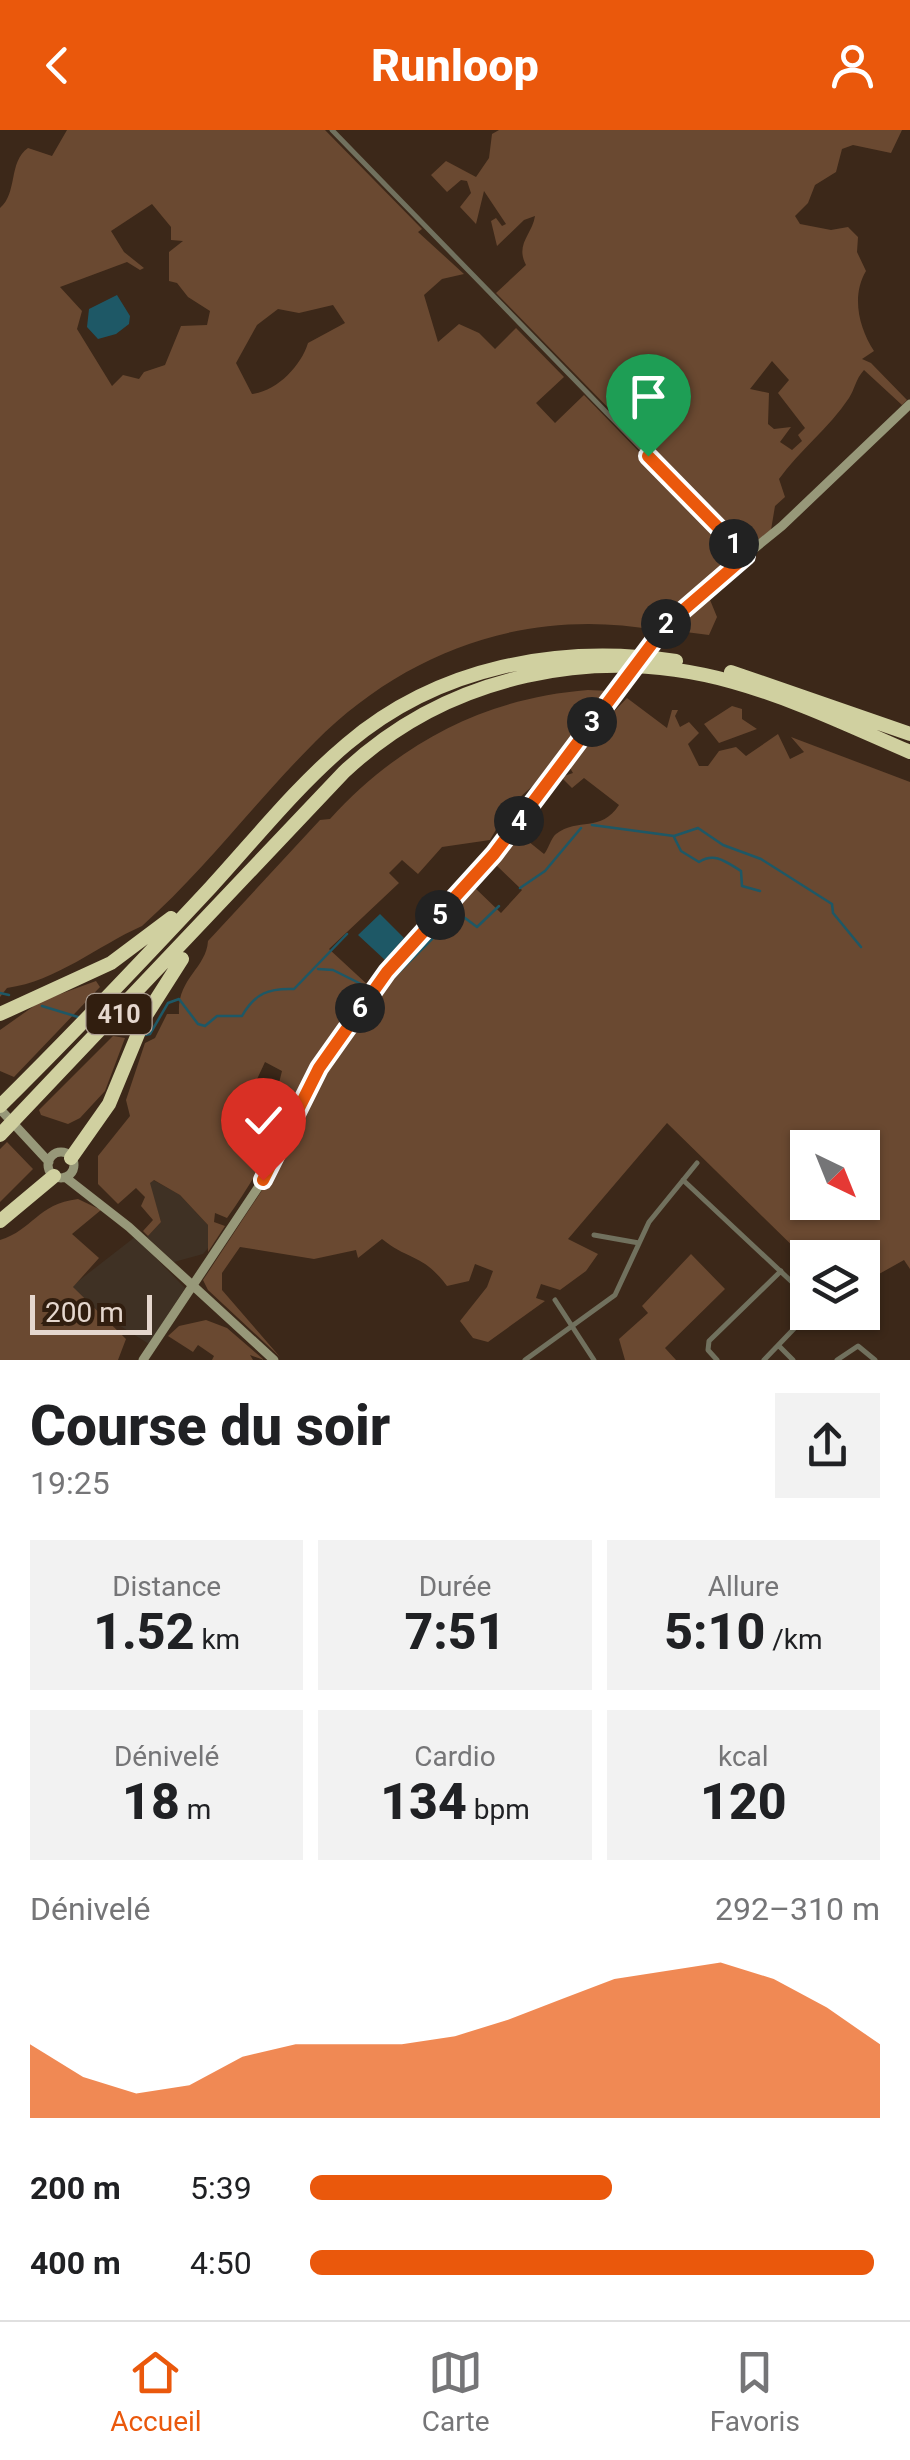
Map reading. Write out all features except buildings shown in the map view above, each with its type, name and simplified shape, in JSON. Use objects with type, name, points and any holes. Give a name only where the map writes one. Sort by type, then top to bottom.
[{"type":"highway","name":"410","points":[[0,1108],[338,752],[416,698],[468,675],[516,663],[572,656],[636,662],[756,679],[910,734]]},
{"type":"highway","name":"410","points":[[0,1135],[349,768],[420,716],[472,691],[519,677],[636,662],[750,687],[910,752]]},
{"type":"highway","points":[[0,1014],[126,954],[231,865]]},
{"type":"highway","points":[[67,1160],[110,1102],[160,991],[236,890]]},
{"type":"highway","points":[[0,1221],[56,1172]]},
{"type":"street","points":[[332,130],[746,556]]},
{"type":"street","points":[[143,1360],[269,1170],[319,1068],[372,992],[494,854],[666,625],[910,404]]},
{"type":"street","points":[[0,1108],[30,1137],[56,1172],[128,1227]]},
{"type":"street","points":[[30,1137],[67,1160],[128,1227],[274,1360]]},
{"type":"street","points":[[56,1172],[67,1160]]},
{"type":"street","points":[[56,1172],[67,1160]]},
{"type":"street","points":[[525,1360],[619,1290],[652,1216],[697,1164]]},
{"type":"street","points":[[683,1180],[790,1279]]},
{"type":"street","points":[[594,1235],[639,1243]]},
{"type":"street","points":[[717,1360],[708,1350],[709,1341],[782,1271]]},
{"type":"street","points":[[555,1300],[575,1325],[594,1360]]},
{"type":"street","points":[[764,1360],[794,1330]]},
{"type":"street","points":[[779,1346],[793,1360]]},
{"type":"street","points":[[837,1360],[855,1346],[875,1360]]},
{"type":"shaded area","points":[[67,130],[325,130],[422,229],[418,232],[464,274],[442,279],[424,295],[438,342],[459,324],[479,333],[495,349],[516,328],[564,377],[536,403],[555,423],[584,395],[723,538],[719,541],[725,545],[716,550],[728,558],[656,630],[609,624],[516,631],[429,660],[389,682],[315,742],[142,926],[60,971],[7,988],[0,997],[0,208],[6,202],[18,161],[28,148],[52,156]],"holes":[[[152,204],[171,227],[171,240],[183,241],[169,252],[169,281],[177,283],[188,297],[210,311],[207,325],[181,326],[165,365],[144,372],[139,379],[123,375],[112,386],[77,329],[82,311],[60,287],[127,262],[140,270],[144,268],[124,252],[111,231]],[[333,305],[345,323],[308,343],[294,368],[279,383],[252,394],[236,363],[257,325],[278,309],[299,313]]]},
{"type":"shaded area","points":[[499,130],[902,130],[891,153],[853,145],[842,149],[836,172],[815,185],[808,203],[795,216],[800,224],[831,230],[848,227],[858,237],[857,252],[866,271],[859,291],[859,312],[874,351],[862,359],[871,363],[907,400],[902,405],[864,370],[841,409],[779,479],[785,497],[775,506],[771,530],[746,549],[496,293],[526,265],[523,245],[535,216],[524,220],[497,246],[491,221],[496,218],[502,226],[506,224],[484,191],[476,224],[460,207],[471,193],[467,181],[461,180],[447,192],[431,175],[446,161],[476,177],[489,158],[492,134]],"holes":[[[772,361],[789,380],[778,393],[805,428],[798,435],[802,441],[792,450],[780,442],[791,427],[774,429],[768,424],[769,393],[750,389]]]},
{"type":"shaded area","points":[[708,595],[717,617],[709,635],[678,631],[677,620]]},
{"type":"shaded area","points":[[609,691],[555,766],[509,807],[490,840],[442,847],[418,874],[402,860],[389,873],[399,883],[329,949],[369,986],[227,1218],[215,1213],[214,1222],[225,1226],[208,1252],[208,1225],[180,1195],[154,1180],[150,1183],[161,1222],[148,1236],[143,1231],[153,1220],[141,1206],[145,1197],[136,1188],[118,1204],[98,1184],[98,1156],[130,1116],[126,1100],[145,1043],[155,1038],[167,1014],[179,1014],[182,991],[208,941],[320,820],[330,819],[385,768],[446,729],[479,714],[550,695]],"holes":[[[265,1062],[282,1071],[271,1115],[266,1114],[250,1145],[238,1120]]]},
{"type":"shaded area","points":[[627,698],[667,728],[672,710],[678,710],[675,716],[680,727],[689,722],[699,733],[688,744],[699,766],[708,766],[719,751],[736,747],[746,756],[778,734],[790,759],[804,752],[791,737],[910,782],[910,1269],[904,1260],[880,1273],[880,1240],[790,1240],[790,1243],[667,1123],[568,1239],[598,1254],[586,1271],[560,1290],[541,1284],[536,1298],[545,1301],[488,1342],[473,1338],[460,1321],[487,1287],[493,1271],[475,1264],[469,1281],[447,1286],[423,1263],[382,1239],[358,1258],[356,1250],[314,1259],[240,1247],[222,1273],[222,1290],[280,1357],[208,1290],[203,1280],[272,1175],[328,1064],[389,979],[473,886],[501,913],[522,890],[494,863],[518,833],[544,854],[556,834],[605,819],[619,805],[584,778],[572,788],[561,777],[573,773],[570,768],[596,732],[609,735],[604,722]]},
{"type":"shaded area","points":[[732,706],[742,709],[742,719],[757,729],[719,743],[704,724]]},
{"type":"shaded area","points":[[96,981],[100,987],[14,1077],[0,1071],[0,1030],[41,1001]]},
{"type":"shaded area","points":[[113,1036],[125,1038],[105,1091],[80,1118],[68,1124],[41,1115],[39,1110]]},
{"type":"shaded area","points":[[7,1142],[33,1169],[0,1202],[0,1149]]},
{"type":"shaded area","points":[[153,1180],[179,1194],[208,1225],[208,1248],[203,1254],[174,1262],[147,1237],[161,1222],[149,1183]]},
{"type":"shaded area","points":[[78,1199],[101,1210],[72,1234],[99,1258],[73,1287],[126,1339],[118,1360],[0,1360],[0,1240],[53,1206]]},
{"type":"shaded area","points":[[135,1237],[185,1288],[149,1344],[114,1322],[108,1326],[72,1286]]},
{"type":"shaded area","points":[[691,1254],[725,1289],[665,1348],[676,1360],[625,1360],[619,1339],[648,1313],[642,1306]]},
{"type":"shaded area","points":[[206,1320],[227,1328],[264,1360],[250,1355],[253,1360],[212,1360],[214,1356],[198,1345],[193,1352],[168,1336],[179,1326]]},
{"type":"water","points":[[117,295],[130,316],[129,324],[116,334],[98,339],[87,327],[89,309]]},
{"type":"water","points":[[380,914],[404,938],[385,960],[358,935]]},
{"type":"waterway","points":[[592,825],[674,836],[698,828],[723,845],[761,859],[832,904],[833,913],[861,947]]},
{"type":"waterway","points":[[520,888],[545,871],[581,828]]},
{"type":"waterway","points":[[674,837],[681,851],[699,862],[710,858],[725,862],[741,871],[742,886],[760,891]]},
{"type":"waterway","points":[[377,994],[451,920],[461,915],[477,927],[499,906]]},
{"type":"waterway","points":[[145,1035],[150,1034],[168,1003],[179,999],[198,1024],[205,1026],[217,1016],[242,1016],[264,994],[294,989],[347,934]]},
{"type":"waterway","points":[[367,987],[393,959]]},
{"type":"waterway","points":[[318,969],[333,970],[369,988]]},
{"type":"waterway","points":[[0,993],[9,995]]},
{"type":"waterway","points":[[42,1006],[78,1017]]},
{"type":"route","points":[[263,1180],[319,1068],[387,972],[494,854],[666,625],[692,598],[746,556],[648,456]]}]
